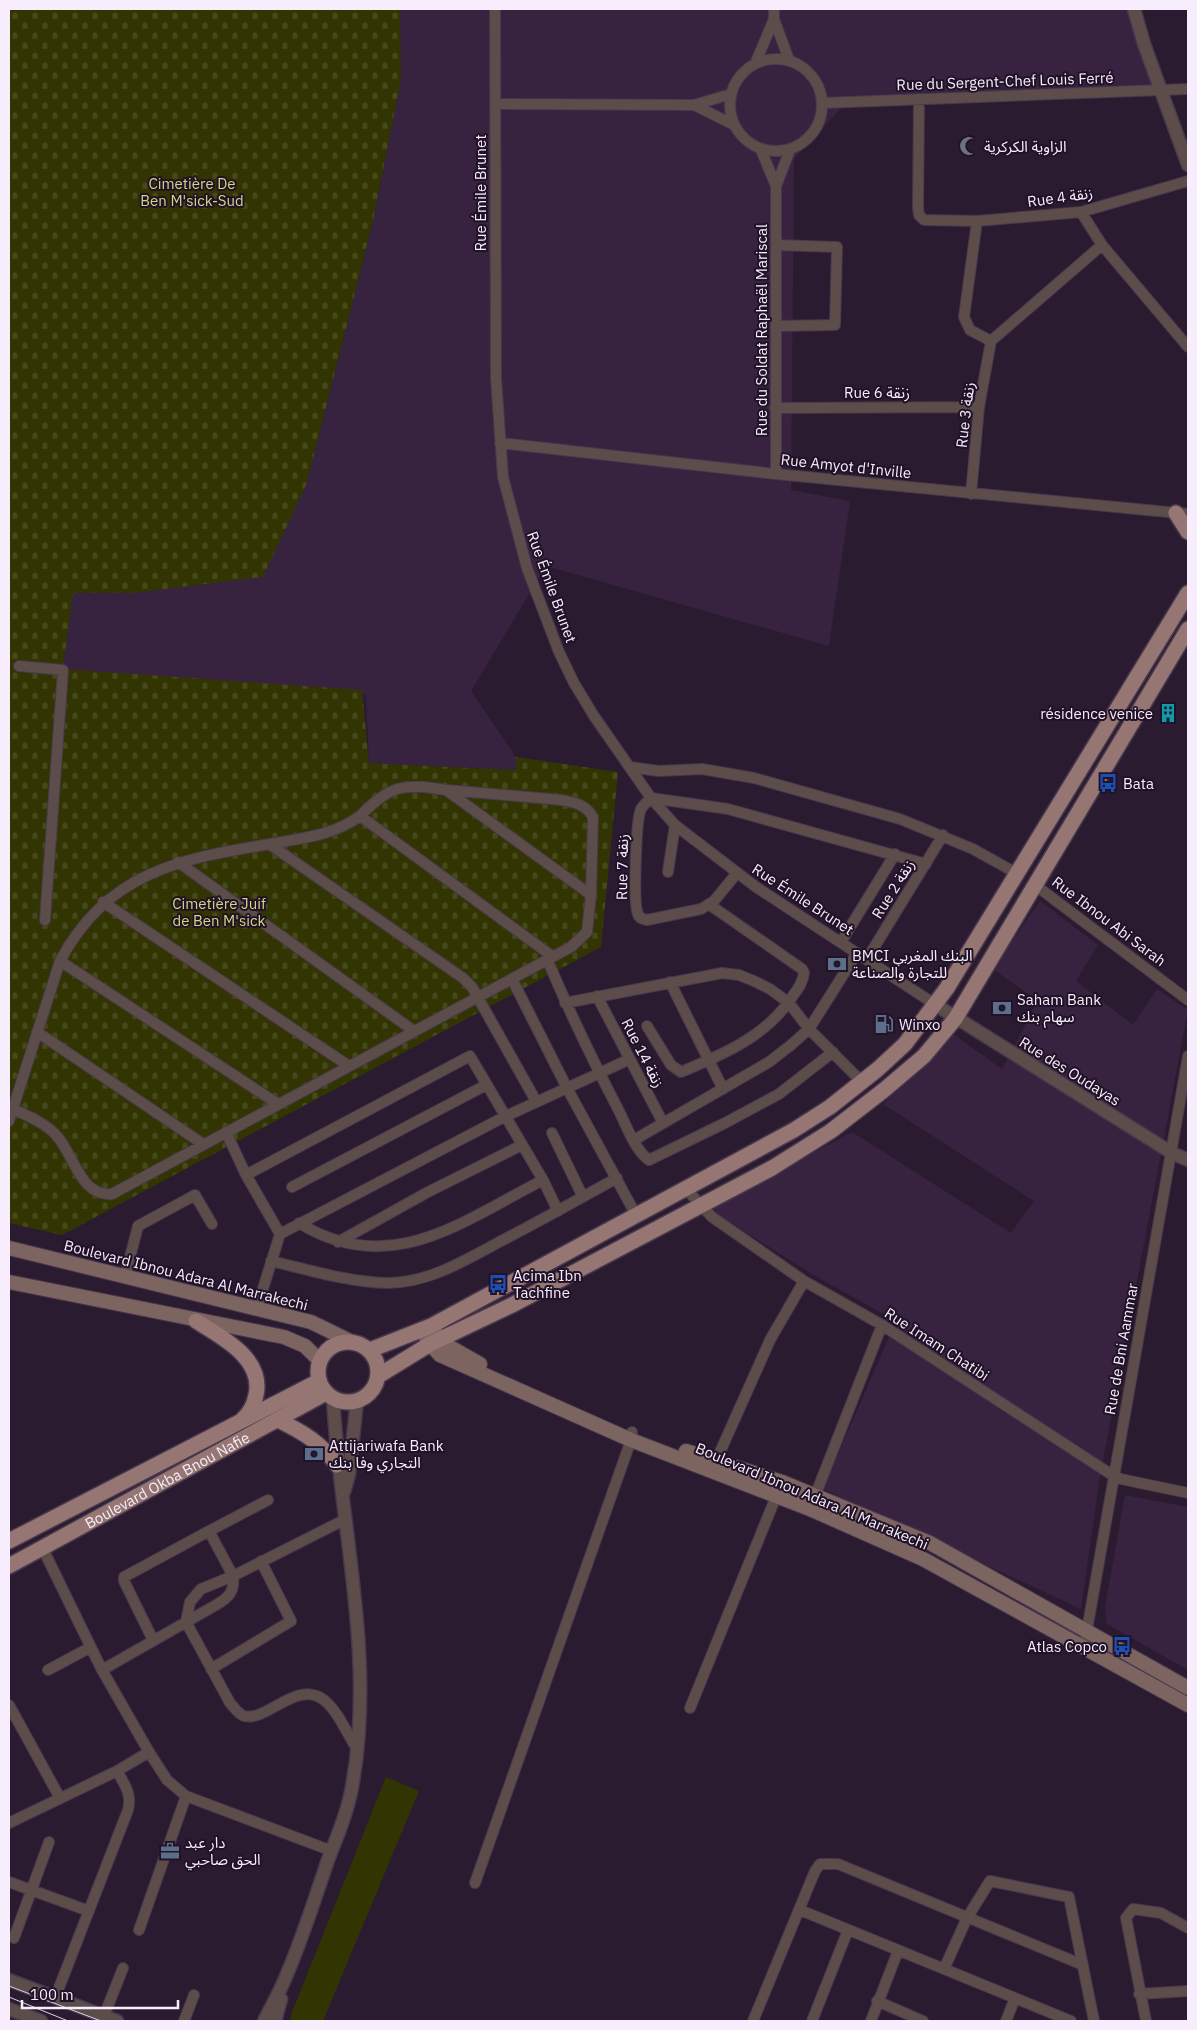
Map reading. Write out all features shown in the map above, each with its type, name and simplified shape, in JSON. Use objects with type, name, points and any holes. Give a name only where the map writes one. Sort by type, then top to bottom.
[{"type":"main road","points":[[1182,514],[1188,532]]},
{"type":"main road","points":[[370,1350],[427,1328],[686,1190],[794,1130],[830,1107],[905,1044],[936,1005],[1018,874],[1188,593]]},
{"type":"main road","points":[[9,1282],[290,1340],[306,1346],[320,1362],[326,1390],[344,1402],[357,1401],[370,1392],[378,1376],[435,1341],[512,1305],[772,1168],[831,1131],[924,1056],[955,1019],[1188,629]]},
{"type":"main road","name":"Boulevard Ibnou Adara Al Marrakechi","points":[[9,1248],[310,1322],[352,1342]]},
{"type":"main road","points":[[196,1321],[244,1355],[253,1368],[257,1379],[256,1397],[253,1407],[239,1422]]},
{"type":"main road","name":"Boulevard Ibnou Adara Al Marrakechi","points":[[427,1328],[435,1341],[440,1355],[632,1436],[712,1465],[923,1559],[1188,1705]]},
{"type":"main road","points":[[320,1362],[332,1346],[352,1342],[370,1350],[375,1359],[378,1376]]},
{"type":"main road","name":"Boulevard Okba Bnou Nafie","points":[[9,1542],[239,1422],[326,1390]]},
{"type":"main road","name":"Boulevard Okba Bnou Nafie","points":[[9,1566],[278,1420],[326,1390]]},
{"type":"main road","points":[[278,1420],[315,1440],[337,1466]]},
{"type":"main road","name":"Boulevard Ibnou Adara Al Marrakechi","points":[[712,1465],[782,1482],[930,1544],[1188,1688]]},
{"type":"main road","points":[[1019,1611],[1025,1596]]},
{"type":"street","name":"Rue Émile Brunet","points":[[495,9],[496,378],[503,477],[527,568],[559,652],[574,683],[630,767],[651,798],[675,825],[737,873],[936,1005]]},
{"type":"street","points":[[1134,9],[1144,44],[1188,165]]},
{"type":"street","points":[[774,14],[788,60]]},
{"type":"street","points":[[755,64],[774,14]]},
{"type":"street","points":[[694,105],[734,125],[750,144],[761,150],[776,152],[790,150],[800,146],[815,132],[821,118],[823,103],[818,84],[806,69],[788,60],[772,59],[755,64],[744,71],[736,82],[731,94],[731,115],[734,125]]},
{"type":"street","name":"Rue du Sergent-Chef Louis Ferré","points":[[823,103],[1188,89]]},
{"type":"street","points":[[495,104],[694,105],[731,94]]},
{"type":"street","name":"Rue 4 زنقة","points":[[918,99],[918,207],[920,215],[924,220],[977,221],[1081,212],[1188,181]]},
{"type":"street","name":"Rue du Soldat Raphaël Mariscal","points":[[761,150],[776,186]]},
{"type":"street","name":"Rue du Soldat Raphaël Mariscal","points":[[776,474],[776,186],[790,150]]},
{"type":"street","points":[[1081,212],[1102,245],[1188,348]]},
{"type":"street","points":[[977,221],[964,317],[970,330],[990,341],[1102,245]]},
{"type":"street","points":[[776,245],[837,247],[835,325],[776,326]]},
{"type":"street","name":"Rue 3 زنقة","points":[[971,494],[980,407],[990,341]]},
{"type":"street","name":"Rue 6 زنقة","points":[[775,408],[980,407]]},
{"type":"street","name":"Rue Amyot d'Inville","points":[[500,442],[776,474],[1182,514]]},
{"type":"street","points":[[19,666],[62,670],[45,920]]},
{"type":"street","points":[[630,767],[659,771],[702,769],[754,778],[900,819],[943,835],[1018,874]]},
{"type":"street","points":[[9,1121],[60,961],[82,925],[104,902],[119,890],[178,862],[269,844],[318,837],[344,827],[360,816],[388,791],[428,787],[562,800],[581,804],[588,809],[593,817],[589,923],[582,938],[571,947],[112,1194],[103,1194],[88,1187],[57,1136],[46,1127],[13,1109]]},
{"type":"street","points":[[446,790],[591,895]]},
{"type":"street","points":[[651,798],[728,809],[926,864]]},
{"type":"street","name":"Rue 7 زنقة","points":[[651,798],[641,809],[638,821],[637,912],[639,916],[647,920],[701,909],[710,904]]},
{"type":"street","points":[[360,816],[550,957],[565,1003],[634,1140],[644,1155],[650,1160],[778,1094],[833,1052]]},
{"type":"street","points":[[668,872],[675,825]]},
{"type":"street","name":"Rue 2 زنقة","points":[[868,959],[943,835]]},
{"type":"street","points":[[269,844],[463,978],[480,997],[536,1101]]},
{"type":"street","points":[[841,942],[895,854]]},
{"type":"street","points":[[178,862],[414,1031]]},
{"type":"street","points":[[647,1026],[677,1071],[681,1072],[748,1041],[789,1003],[804,978],[802,969],[710,904],[737,873]]},
{"type":"street","name":"Rue Ibnou Abi Sarah","points":[[1035,884],[1188,1000]]},
{"type":"street","points":[[104,902],[349,1066]]},
{"type":"street","points":[[634,1140],[769,1062],[809,1029],[858,953]]},
{"type":"street","points":[[60,961],[278,1104]]},
{"type":"street","points":[[565,1003],[722,973],[739,975],[770,989],[789,1003],[809,1029],[862,1082]]},
{"type":"street","points":[[512,979],[567,1088],[636,1215]]},
{"type":"street","points":[[670,982],[723,1089]]},
{"type":"street","name":"Rue 14 زنقة","points":[[597,996],[663,1123]]},
{"type":"street","name":"Rue des Oudayas","points":[[936,1005],[955,1019],[1172,1153],[1188,1160]]},
{"type":"street","points":[[37,1032],[203,1144]]},
{"type":"street","name":"Rue de Bni Aammar","points":[[1084,1647],[1188,1056]]},
{"type":"street","points":[[246,1175],[466,1057],[472,1058],[504,1117],[543,1180],[558,1211]]},
{"type":"street","points":[[257,1308],[280,1234],[536,1101],[630,1059]]},
{"type":"street","points":[[292,1187],[486,1085]]},
{"type":"street","points":[[226,1132],[246,1175],[280,1234]]},
{"type":"street","points":[[552,1133],[583,1198]]},
{"type":"street","points":[[338,1242],[428,1192],[522,1146]]},
{"type":"street","points":[[271,1261],[358,1280],[387,1283],[410,1281],[437,1274],[583,1198],[617,1178]]},
{"type":"street","points":[[299,1223],[318,1235],[338,1242],[374,1247],[417,1243],[543,1180]]},
{"type":"street","name":"Rue Imam Chatibi","points":[[686,1190],[700,1206],[733,1233],[804,1281],[882,1325],[1030,1423],[1115,1476],[1188,1492]]},
{"type":"street","points":[[125,1277],[138,1226],[194,1195],[212,1224]]},
{"type":"street","points":[[712,1465],[770,1340],[804,1281]]},
{"type":"street","points":[[810,1509],[882,1325]]},
{"type":"street","points":[[273,2021],[287,1975],[349,1803],[357,1748],[360,1652],[344,1495],[337,1466],[326,1390]]},
{"type":"street","points":[[344,1495],[349,1474],[357,1401]]},
{"type":"street","points":[[475,1883],[632,1436]]},
{"type":"street","points":[[690,1708],[782,1482]]},
{"type":"street","points":[[153,1640],[124,1581],[124,1577],[268,1500]]},
{"type":"street","points":[[346,1519],[195,1594],[190,1602],[186,1622],[230,1703],[245,1716],[280,1705],[296,1696],[306,1694],[317,1696],[325,1701],[357,1748]]},
{"type":"street","points":[[102,1670],[228,1598],[233,1589],[233,1576],[209,1530]]},
{"type":"street","points":[[42,1547],[102,1670],[166,1780],[186,1796],[332,1851]]},
{"type":"street","points":[[211,1669],[291,1622],[261,1561]]},
{"type":"street","points":[[48,1670],[91,1647]]},
{"type":"street","points":[[9,1705],[60,1798]]},
{"type":"street","points":[[9,1823],[117,1771],[149,1752]]},
{"type":"street","points":[[55,1998],[130,1800],[129,1792],[117,1771]]},
{"type":"street","points":[[138,1930],[186,1796]]},
{"type":"street","points":[[14,1938],[49,1842]]},
{"type":"street","points":[[753,2021],[815,1871],[820,1864],[838,1864],[1083,1965]]},
{"type":"street","points":[[944,1969],[967,1918],[990,1881],[1069,1897],[1094,2021]]},
{"type":"street","points":[[9,1882],[89,1911]]},
{"type":"street","points":[[1146,2021],[1139,1994],[1126,1918],[1133,1909],[1161,1914],[1188,1928]]},
{"type":"street","points":[[800,1910],[1071,2021]]},
{"type":"street","points":[[812,2021],[848,1930]]},
{"type":"street","points":[[871,2021],[898,1951]]},
{"type":"street","points":[[9,1980],[110,2019],[124,1968]]},
{"type":"street","points":[[1139,1994],[1188,1991]]},
{"type":"street","points":[[184,2021],[194,1995]]},
{"type":"street","points":[[1006,2021],[1015,1998]]},
{"type":"street","points":[[877,2002],[923,2021]]},
{"type":"street","points":[[9,2009],[41,2021]]},
{"type":"shaded area","points":[[400,9],[1142,9],[1155,96],[845,104],[794,159],[791,490],[850,501],[829,646],[546,566],[471,691],[516,757],[517,770],[369,763],[366,695],[63,670],[73,592],[134,593],[307,483],[373,221],[401,80]]},
{"type":"shaded area","points":[[1040,901],[1098,945],[1076,981],[1133,1025],[1157,989],[1188,1010],[1099,1482],[1081,1609],[823,1489],[896,1321],[812,1274],[717,1214],[714,1206],[852,1132],[1011,1233],[1034,1201],[883,1104],[953,1034],[1002,1069],[1038,1001],[993,969]]},
{"type":"shaded area","points":[[1125,1495],[1188,1507],[1188,1670],[1107,1624],[1105,1607]]},
{"type":"green space","points":[[9,9],[400,9],[401,80],[373,221],[307,483],[263,577],[134,593],[73,593],[63,669],[362,690],[369,763],[516,770],[516,757],[618,772],[601,947],[62,1235],[9,1223]]},
{"type":"green space","points":[[386,1777],[419,1791],[323,2021],[290,2021],[291,2015]]},
{"type":"tram line","points":[[9,1986],[101,2021]]},
{"type":"tram line","points":[[9,1997],[68,2021]]},
{"type":"place","name":"الزاوية الكركرية","points":[[969,146]]},
{"type":"place","name":"résidence venice","points":[[1168,713]]},
{"type":"place","name":"Bata","points":[[1108,783]]},
{"type":"place","name":"BMCI البنك المغربي للتجارة والصناعة","points":[[837,964]]},
{"type":"place","name":"Saham Bank سهام بنك","points":[[1002,1008]]},
{"type":"place","name":"Winxo","points":[[884,1024]]},
{"type":"place","name":"Acima Ibn Tachfine","points":[[498,1284]]},
{"type":"place","name":"Attijariwafa Bank التجاري وفا بنك","points":[[314,1454]]},
{"type":"place","name":"Atlas Copco","points":[[1122,1646]]},
{"type":"place","name":"دار عبد الحق صاحبي","points":[[170,1851]]},
{"type":"park label","name":"Cimetière De Ben M'sick-Sud","points":[[192,192]]},
{"type":"park label","name":"Cimetière Juif de Ben M'sick","points":[[219,912]]}]
